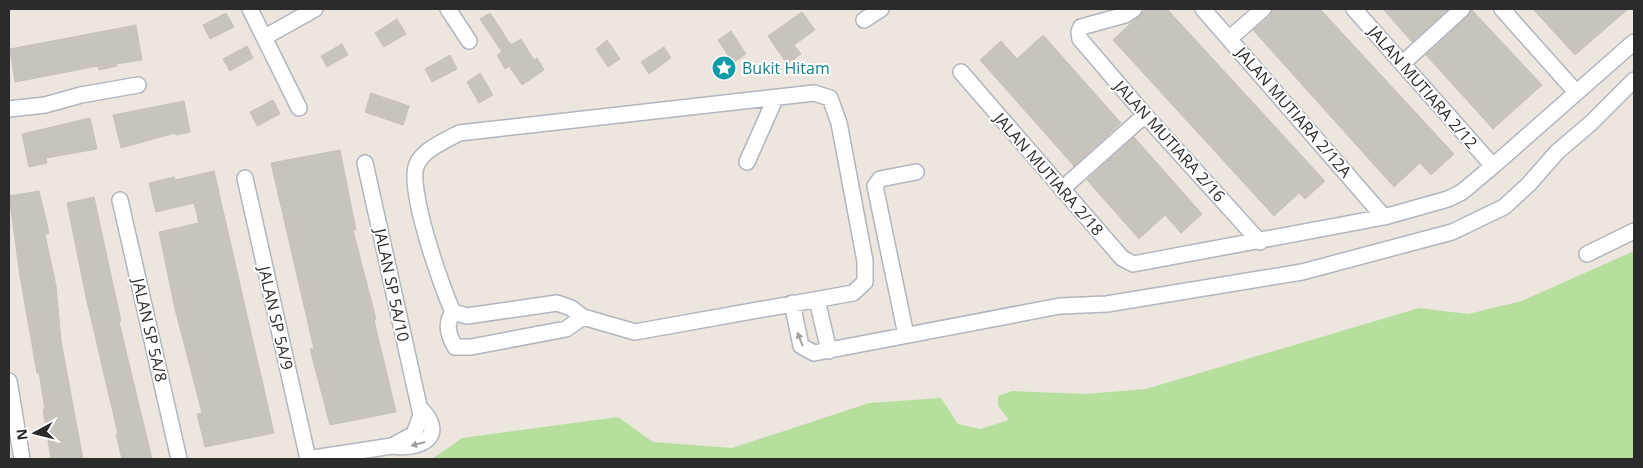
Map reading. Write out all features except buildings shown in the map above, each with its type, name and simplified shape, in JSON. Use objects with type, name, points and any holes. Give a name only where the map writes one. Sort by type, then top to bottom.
[{"type":"street","points":[[250,9],[299,108]]},
{"type":"street","points":[[264,37],[315,9]]},
{"type":"street","points":[[448,9],[469,41]]},
{"type":"street","points":[[864,20],[881,9]]},
{"type":"street","name":"JALAN MUTIARA 2/16","points":[[1134,9],[1126,16],[1082,27],[1079,32],[1080,39],[1145,115],[1260,242]]},
{"type":"street","name":"JALAN MUTIARA 2/12A","points":[[1203,9],[1384,217]]},
{"type":"street","points":[[1230,38],[1262,9]]},
{"type":"street","name":"JALAN MUTIARA 2/12","points":[[1354,9],[1492,166]]},
{"type":"street","points":[[1403,63],[1462,9]]},
{"type":"street","points":[[1502,9],[1576,92]]},
{"type":"street","points":[[1260,242],[1384,217],[1448,199],[1462,192],[1634,42]]},
{"type":"street","name":"JALAN MUTIARA 2/18","points":[[961,72],[1122,258],[1133,264],[1144,263],[1260,242]]},
{"type":"street","points":[[792,303],[802,346],[814,353],[1060,306],[1107,304],[1302,272],[1452,232],[1504,207],[1529,184],[1557,152],[1591,123],[1634,80]]},
{"type":"street","points":[[9,109],[45,105],[81,95],[138,85]]},
{"type":"street","points":[[814,93],[830,98],[839,123],[865,261],[865,282],[852,293],[635,332],[583,317],[571,308],[557,303],[468,316],[453,312],[443,291],[415,190],[416,165],[433,147],[460,133],[775,98],[814,93]]},
{"type":"street","points":[[747,162],[775,98]]},
{"type":"street","points":[[1062,189],[1145,115]]},
{"type":"street","name":"JALAN SP 5A/10","points":[[308,459],[392,446],[414,446],[429,439],[430,428],[427,415],[419,407],[365,163]]},
{"type":"street","points":[[906,336],[875,186],[880,179],[916,172]]},
{"type":"street","name":"JALAN SP 5A/9","points":[[245,178],[308,459]]},
{"type":"street","name":"JALAN SP 5A/8","points":[[120,200],[179,459]]},
{"type":"street","points":[[1587,254],[1634,230]]},
{"type":"street","points":[[817,300],[829,351]]},
{"type":"street","points":[[453,312],[448,320],[449,335],[455,347],[471,347],[566,328],[583,317]]},
{"type":"street","points":[[9,381],[22,459]]},
{"type":"green space","points":[[1634,251],[1634,459],[432,459],[462,438],[618,417],[653,442],[732,448],[869,403],[941,398],[958,424],[980,429],[1009,420],[998,406],[998,396],[1012,391],[1085,394],[1146,389],[1419,308],[1468,314],[1522,301]]},
{"type":"place","name":"Bukit Hitam","points":[[724,68]]}]
